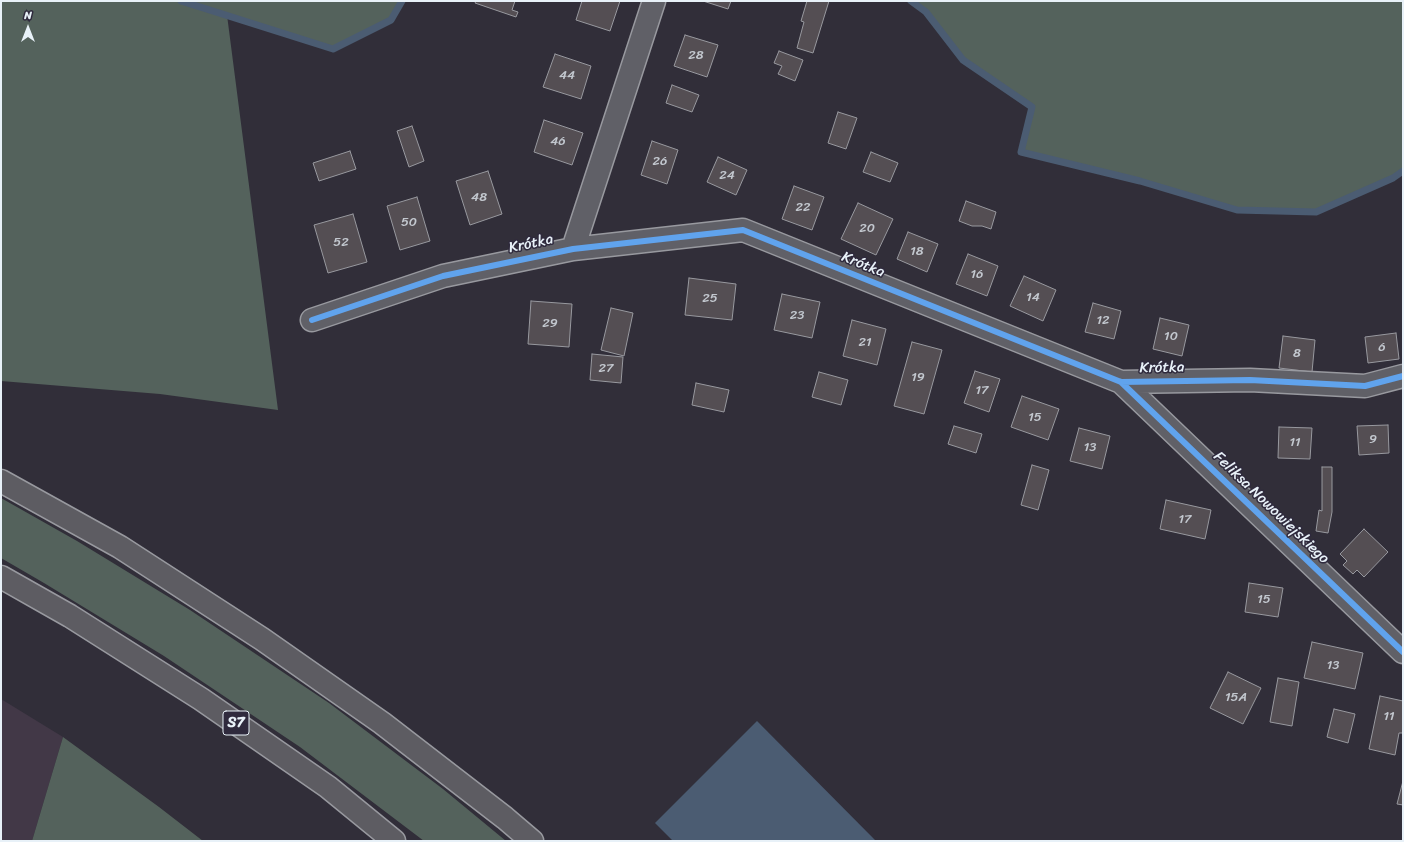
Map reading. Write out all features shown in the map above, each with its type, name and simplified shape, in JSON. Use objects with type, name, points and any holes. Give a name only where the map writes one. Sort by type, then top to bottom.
[{"type":"highway","points":[[1,481],[120,547],[262,639],[382,723],[499,813],[532,841]]},
{"type":"highway","name":"S7","points":[[1,577],[70,616],[201,699],[328,787],[394,841]]},
{"type":"street","name":"Krótka","points":[[573,249],[654,1]]},
{"type":"street","name":"Krótka","points":[[312,320],[443,276],[573,249],[743,230],[1121,382],[1250,380],[1365,386],[1403,376]]},
{"type":"street","name":"Feliksa Nowowiejskiego","points":[[1121,382],[1403,652]]},
{"type":"shaded area","points":[[1,1],[402,1],[391,20],[333,49],[227,15],[278,410],[160,394],[1,381]]},
{"type":"shaded area","points":[[911,1],[1403,1],[1403,171],[1393,178],[1316,212],[1237,210],[1140,181],[1021,152],[1031,107],[963,60],[926,12]]},
{"type":"shaded area","points":[[1,498],[77,541],[190,610],[329,703],[443,789],[506,841],[424,841],[300,747],[164,656],[1,558]]},
{"type":"shaded area","points":[[1,699],[63,737],[32,841],[1,841]]},
{"type":"shaded area","points":[[63,737],[159,807],[203,841],[32,841]]},
{"type":"water","points":[[757,721],[876,841],[673,841],[655,823]]},
{"type":"building","points":[[476,1],[515,1],[512,10],[518,12],[516,17],[475,3]]},
{"type":"building","points":[[582,1],[620,1],[610,31],[576,20]]},
{"type":"building","points":[[703,1],[731,1],[728,9]]},
{"type":"building","points":[[807,1],[829,1],[813,53],[797,48],[804,22],[801,21]]},
{"type":"building","points":[[685,35],[718,45],[707,77],[674,66]]},
{"type":"building","points":[[779,51],[803,60],[795,81],[778,74],[782,66],[774,63]]},
{"type":"building","points":[[555,54],[591,66],[581,99],[543,87]]},
{"type":"building","points":[[672,85],[699,95],[692,112],[666,103]]},
{"type":"building","points":[[838,112],[857,118],[846,149],[828,143]]},
{"type":"building","points":[[544,120],[583,133],[572,165],[534,152]]},
{"type":"building","points":[[412,126],[424,161],[409,167],[397,131]]},
{"type":"building","points":[[652,141],[678,150],[667,184],[641,175]]},
{"type":"building","points":[[350,151],[356,169],[319,181],[313,163]]},
{"type":"building","points":[[871,152],[898,163],[890,182],[863,172]]},
{"type":"building","points":[[718,157],[747,170],[736,195],[707,182]]},
{"type":"building","points":[[488,171],[502,214],[470,225],[456,181]]},
{"type":"building","points":[[794,186],[824,197],[812,230],[782,219]]},
{"type":"building","points":[[417,197],[430,241],[400,250],[387,206]]},
{"type":"building","points":[[966,201],[996,212],[991,229],[982,226],[972,226],[959,221]]},
{"type":"building","points":[[858,203],[893,219],[876,255],[841,239]]},
{"type":"building","points":[[353,214],[367,262],[328,273],[314,225]]},
{"type":"building","points":[[908,232],[938,244],[927,272],[897,259]]},
{"type":"building","points":[[968,254],[998,266],[987,296],[956,284]]},
{"type":"building","points":[[1024,276],[1056,290],[1043,321],[1010,306]]},
{"type":"building","points":[[689,278],[736,284],[732,320],[685,315]]},
{"type":"building","points":[[782,294],[820,302],[812,338],[774,330]]},
{"type":"building","points":[[531,301],[572,304],[569,347],[528,344]]},
{"type":"building","points":[[1093,303],[1121,311],[1114,339],[1085,332]]},
{"type":"building","points":[[611,308],[633,313],[624,356],[601,350]]},
{"type":"building","points":[[1160,318],[1189,325],[1182,356],[1153,349]]},
{"type":"building","points":[[852,320],[886,329],[877,365],[843,356]]},
{"type":"building","points":[[1396,333],[1399,359],[1368,363],[1365,337]]},
{"type":"building","points":[[1283,336],[1315,340],[1312,372],[1279,368]]},
{"type":"building","points":[[912,342],[942,350],[924,414],[894,406]]},
{"type":"building","points":[[592,354],[623,357],[621,383],[590,380]]},
{"type":"building","points":[[975,371],[1000,379],[989,412],[964,403]]},
{"type":"building","points":[[819,372],[848,380],[841,405],[812,397]]},
{"type":"building","points":[[696,383],[729,390],[724,412],[692,405]]},
{"type":"building","points":[[1022,396],[1059,409],[1048,440],[1011,427]]},
{"type":"building","points":[[1388,425],[1389,453],[1359,455],[1357,426]]},
{"type":"building","points":[[954,426],[982,434],[976,453],[948,444]]},
{"type":"building","points":[[1279,427],[1312,428],[1310,459],[1278,458]]},
{"type":"building","points":[[1079,428],[1110,436],[1102,469],[1070,461]]},
{"type":"building","points":[[1032,465],[1049,470],[1038,510],[1021,505]]},
{"type":"building","points":[[1322,467],[1332,467],[1332,512],[1328,533],[1316,531],[1319,510],[1322,511]]},
{"type":"building","points":[[1166,500],[1211,510],[1205,539],[1160,529]]},
{"type":"building","points":[[1364,529],[1388,552],[1364,577],[1357,570],[1353,574],[1343,565],[1347,561],[1340,554]]},
{"type":"building","points":[[1249,583],[1283,588],[1278,617],[1245,612]]},
{"type":"building","points":[[1312,642],[1363,653],[1355,689],[1304,678]]},
{"type":"building","points":[[1228,672],[1261,688],[1243,724],[1210,708]]},
{"type":"building","points":[[1278,678],[1299,682],[1292,726],[1270,722]]},
{"type":"building","points":[[1380,696],[1403,701],[1403,733],[1399,733],[1395,755],[1369,749]]},
{"type":"building","points":[[1334,709],[1355,714],[1348,743],[1327,737]]},
{"type":"building","points":[[1403,781],[1403,805],[1397,804]]},
{"type":"waterway","points":[[181,1],[333,49],[391,20],[402,1]]},
{"type":"waterway","points":[[911,1],[926,12],[963,60],[1032,107],[1021,152],[1140,181],[1237,210],[1316,212],[1393,178],[1403,171]]},
{"type":"cycle path","points":[[312,320],[443,276],[573,249],[743,230],[1121,382],[1250,380],[1365,386],[1403,376]]},
{"type":"cycle path","points":[[1121,382],[1403,652]]}]
